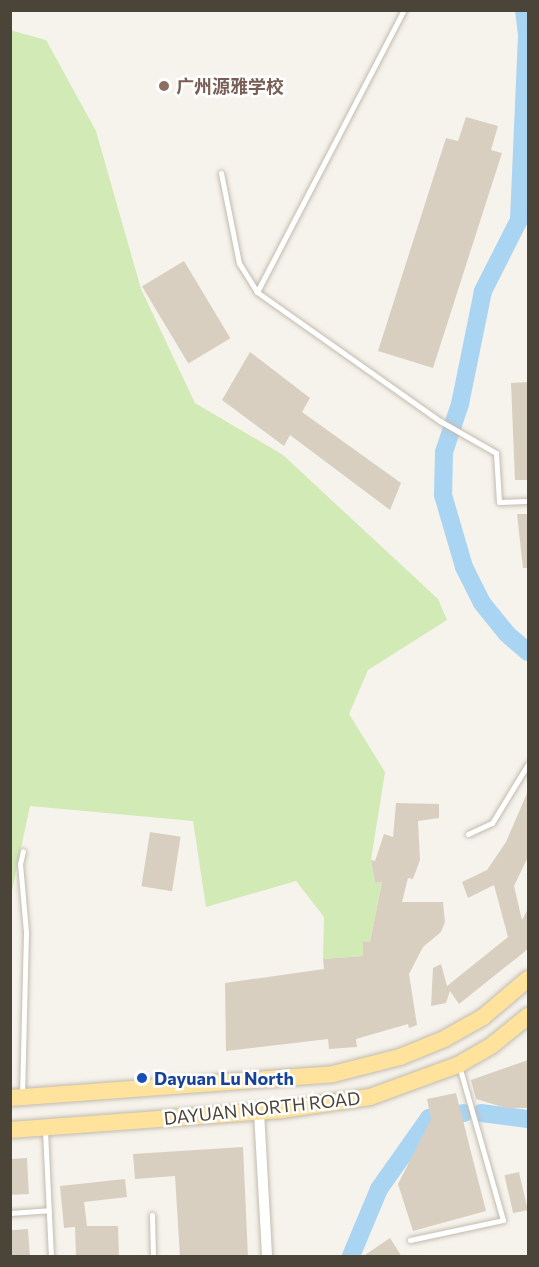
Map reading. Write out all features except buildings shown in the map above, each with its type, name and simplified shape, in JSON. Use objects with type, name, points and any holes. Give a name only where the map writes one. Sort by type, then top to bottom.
[{"type":"main road","name":"DAYUAN NORTH ROAD","points":[[16,1098],[333,1074],[400,1056],[444,1039],[483,1017],[528,979]]},
{"type":"main road","name":"DAYUAN NORTH ROAD","points":[[10,1130],[259,1112],[370,1097],[458,1065],[490,1046],[528,1016]]},
{"type":"street","points":[[259,1112],[267,1257]]},
{"type":"lane","points":[[257,292],[404,10]]},
{"type":"lane","points":[[220,173],[239,263],[257,292],[440,420],[496,453],[499,502],[528,501]]},
{"type":"lane","points":[[468,834],[492,823],[528,764]]},
{"type":"lane","points":[[16,1098],[26,932],[20,864],[23,850]]},
{"type":"lane","points":[[410,1240],[503,1220],[458,1065]]},
{"type":"lane","points":[[45,1128],[51,1257]]},
{"type":"lane","points":[[10,1213],[49,1210]]},
{"type":"lane","points":[[152,1215],[153,1257]]},
{"type":"green space","points":[[10,30],[46,40],[96,131],[141,289],[195,403],[283,455],[438,599],[447,620],[368,670],[349,714],[385,772],[371,860],[375,883],[382,882],[370,942],[363,941],[363,956],[323,959],[324,917],[296,881],[206,907],[193,821],[30,806],[11,895]]},
{"type":"waterway","points":[[524,10],[527,36],[519,220],[483,291],[460,404],[444,452],[443,495],[464,567],[482,603],[506,633],[528,652]]},
{"type":"waterway","points":[[351,1256],[379,1189],[429,1118],[464,1113]]},
{"type":"waterway","points":[[481,1113],[528,1119]]},
{"type":"place","name":"广州源雅学校","points":[[164,86]]},
{"type":"place","name":"Dayuan Lu North","points":[[142,1078]]}]
